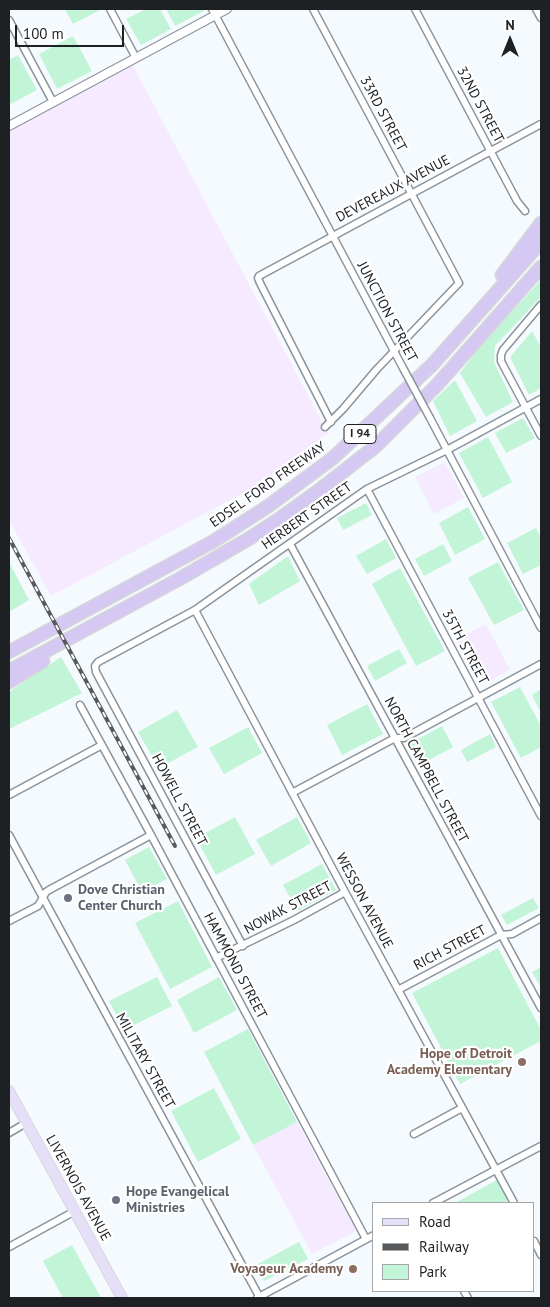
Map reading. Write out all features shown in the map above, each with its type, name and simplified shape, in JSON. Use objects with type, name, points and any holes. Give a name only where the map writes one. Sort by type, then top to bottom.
[{"type":"highway","points":[[489,300],[501,277],[541,223]]},
{"type":"highway","name":"EDSEL FORD FREEWAY","points":[[9,652],[222,536],[267,507],[333,458],[432,366],[541,242]]},
{"type":"highway","name":"I 94","points":[[9,670],[181,578],[264,528],[322,488],[376,446],[437,385],[541,267]]},
{"type":"highway","points":[[9,643],[32,631],[73,617]]},
{"type":"highway","points":[[9,682],[85,636],[104,620]]},
{"type":"main road","name":"LIVERNOIS AVENUE","points":[[9,1091],[122,1298]]},
{"type":"street","points":[[110,9],[136,58]]},
{"type":"street","points":[[9,126],[136,58],[213,12],[227,9]]},
{"type":"street","name":"33RD STREET","points":[[312,9],[459,283]]},
{"type":"street","name":"32ND STREET","points":[[415,9],[517,201],[525,211]]},
{"type":"street","points":[[536,9],[541,18]]},
{"type":"street","name":"JUNCTION STREET","points":[[213,12],[541,628]]},
{"type":"street","points":[[9,20],[53,102]]},
{"type":"street","name":"DEVEREAUX AVENUE","points":[[328,424],[258,278],[261,274],[541,124]]},
{"type":"street","name":"EDSEL FORD FREEWAY","points":[[328,424],[377,369],[459,283]]},
{"type":"street","points":[[541,305],[503,350],[501,355],[503,365],[541,436]]},
{"type":"street","name":"HERBERT STREET","points":[[96,666],[98,662],[196,610],[367,489],[447,450],[541,399]]},
{"type":"street","name":"35TH STREET","points":[[367,489],[541,816]]},
{"type":"street","name":"NORTH CAMPBELL STREET","points":[[290,544],[541,1008]]},
{"type":"street","name":"WESSON AVENUE","points":[[196,610],[345,892],[513,1202]]},
{"type":"street","points":[[292,793],[395,738],[404,738],[541,664]]},
{"type":"street","name":"HOWELL STREET","points":[[96,666],[96,672],[243,946]]},
{"type":"street","name":"HAMMOND STREET","points":[[80,705],[366,1239]]},
{"type":"street","points":[[9,796],[102,745]]},
{"type":"street","name":"MILITARY STREET","points":[[9,835],[259,1298]]},
{"type":"street","points":[[9,921],[38,906],[49,890],[151,835]]},
{"type":"street","name":"NOWAK STREET","points":[[216,958],[243,946],[345,892]]},
{"type":"street","name":"RICH STREET","points":[[398,990],[501,935],[512,934],[541,918]]},
{"type":"street","points":[[414,1134],[462,1108]]},
{"type":"street","points":[[9,1133],[26,1123]]},
{"type":"street","points":[[435,1202],[541,1146]]},
{"type":"street","points":[[9,1247],[75,1211]]},
{"type":"street","points":[[259,1298],[372,1236]]},
{"type":"street","points":[[535,1243],[541,1255]]},
{"type":"shaded area","points":[[132,64],[328,433],[305,452],[254,487],[51,596],[9,520],[9,132]]},
{"type":"shaded area","points":[[445,462],[464,498],[434,514],[415,477]]},
{"type":"shaded area","points":[[486,624],[510,670],[482,685],[457,639]]},
{"type":"shaded area","points":[[297,1122],[356,1231],[312,1254],[253,1145]]},
{"type":"green space","points":[[65,9],[102,9],[73,24]]},
{"type":"green space","points":[[146,9],[160,9],[171,29],[141,45],[126,19]]},
{"type":"green space","points":[[166,9],[203,9],[204,11],[175,26]]},
{"type":"green space","points":[[73,36],[92,71],[57,89],[39,54]]},
{"type":"green space","points":[[18,55],[37,90],[9,105],[9,60]]},
{"type":"green space","points":[[541,280],[541,297],[495,346],[494,362],[513,402],[486,417],[460,373],[481,345]]},
{"type":"green space","points":[[532,331],[541,347],[541,388],[529,395],[511,356]]},
{"type":"green space","points":[[455,380],[477,421],[450,436],[433,401]]},
{"type":"green space","points":[[523,418],[535,438],[506,453],[495,433]]},
{"type":"green space","points":[[488,437],[512,482],[483,498],[459,453]]},
{"type":"green space","points":[[366,503],[372,515],[343,530],[337,518]]},
{"type":"green space","points":[[468,507],[485,539],[455,555],[439,523]]},
{"type":"green space","points":[[536,528],[541,538],[541,565],[523,574],[507,543]]},
{"type":"green space","points":[[386,539],[396,558],[367,574],[356,556]]},
{"type":"green space","points":[[443,544],[452,561],[424,576],[415,559]]},
{"type":"green space","points":[[288,556],[300,581],[259,605],[249,584]]},
{"type":"green space","points":[[9,562],[29,600],[9,612]]},
{"type":"green space","points":[[498,562],[524,610],[494,625],[468,578]]},
{"type":"green space","points":[[400,568],[445,651],[416,666],[372,584]]},
{"type":"green space","points":[[399,649],[407,663],[375,681],[367,666]]},
{"type":"green space","points":[[61,657],[82,693],[9,729],[9,692]]},
{"type":"green space","points":[[520,687],[541,726],[541,747],[521,758],[491,702]]},
{"type":"green space","points":[[541,689],[541,713],[532,695]]},
{"type":"green space","points":[[367,704],[383,734],[342,755],[327,725]]},
{"type":"green space","points":[[177,710],[198,747],[159,768],[138,732]]},
{"type":"green space","points":[[442,726],[453,747],[420,765],[409,744]]},
{"type":"green space","points":[[248,727],[262,753],[224,774],[209,748]]},
{"type":"green space","points":[[490,734],[496,747],[467,762],[461,750]]},
{"type":"green space","points":[[235,817],[255,854],[216,875],[196,838]]},
{"type":"green space","points":[[297,817],[311,843],[271,866],[256,840]]},
{"type":"green space","points":[[149,847],[167,879],[142,892],[125,860]]},
{"type":"green space","points":[[322,864],[336,890],[298,911],[283,885]]},
{"type":"green space","points":[[533,898],[539,908],[507,925],[501,915]]},
{"type":"green space","points":[[178,901],[212,967],[170,989],[135,923]]},
{"type":"green space","points":[[498,948],[541,1030],[541,1041],[460,1084],[412,993]]},
{"type":"green space","points":[[541,967],[541,988],[532,972]]},
{"type":"green space","points":[[157,977],[172,1006],[124,1030],[109,1001]]},
{"type":"green space","points":[[219,977],[237,1010],[194,1033],[177,1000]]},
{"type":"green space","points":[[248,1029],[297,1122],[253,1145],[204,1052]]},
{"type":"green space","points":[[214,1088],[241,1139],[198,1162],[171,1111]]},
{"type":"green space","points":[[497,1180],[508,1200],[505,1202],[457,1202]]},
{"type":"green space","points":[[299,1242],[308,1259],[264,1281],[256,1265]]},
{"type":"green space","points":[[72,1245],[101,1298],[63,1298],[43,1261]]},
{"type":"railway","points":[[9,538],[175,846]]},
{"type":"place","name":"Dove Christian Center Church","points":[[68,898]]},
{"type":"place","name":"Hope of Detroit Academy Elementary","points":[[522,1062]]},
{"type":"place","name":"Hope Evangelical Ministries","points":[[116,1200]]},
{"type":"place","name":"Voyageur Academy","points":[[353,1269]]}]
